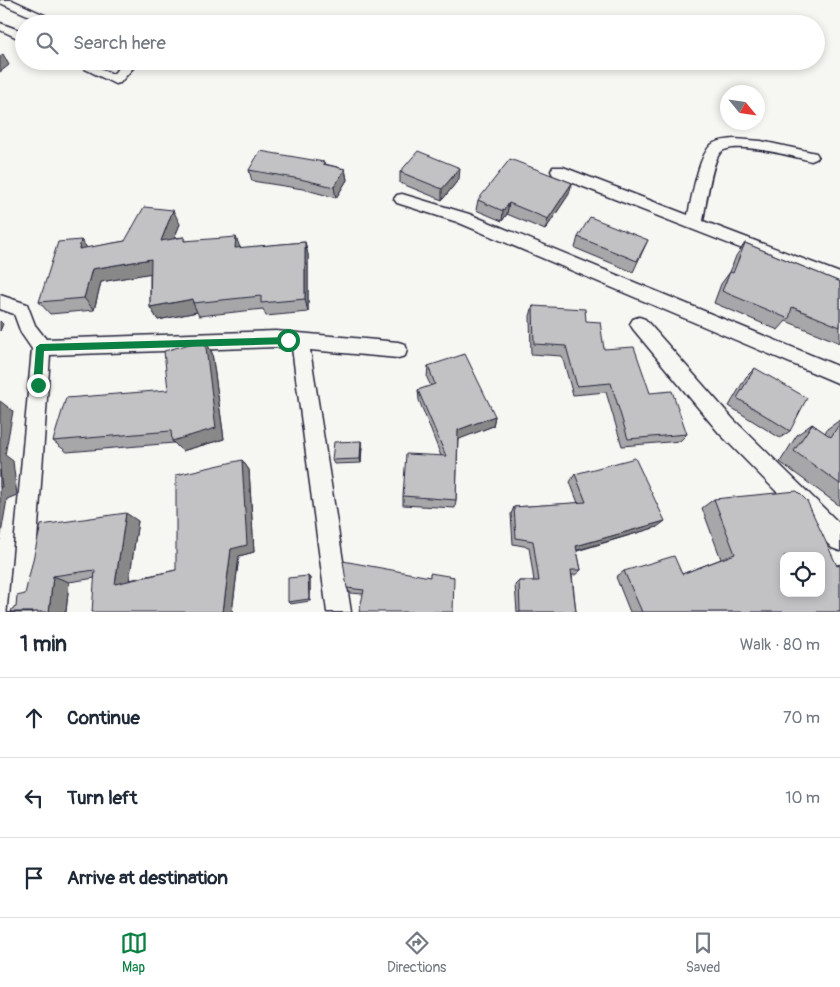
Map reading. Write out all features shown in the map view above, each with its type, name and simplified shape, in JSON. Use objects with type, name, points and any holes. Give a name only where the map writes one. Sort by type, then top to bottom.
[{"type":"street","points":[[3,0],[37,15]]},
{"type":"street","points":[[0,26],[15,33]]},
{"type":"street","points":[[94,70],[115,80],[124,70]]},
{"type":"street","points":[[694,224],[709,164],[715,150],[722,144],[741,144],[811,156]]},
{"type":"street","points":[[558,171],[840,280]]},
{"type":"street","points":[[402,199],[463,218],[840,376]]},
{"type":"street","points":[[0,302],[4,301],[21,309],[26,328],[40,347],[20,612]]},
{"type":"street","points":[[639,324],[726,426],[840,540]]},
{"type":"street","points":[[40,347],[276,339],[398,350]]},
{"type":"street","points":[[300,341],[339,612]]},
{"type":"building","points":[[260,151],[324,162],[323,164],[345,169],[334,187],[249,170]]},
{"type":"building","points":[[418,151],[460,168],[442,189],[400,172]]},
{"type":"building","points":[[510,159],[572,183],[548,219],[509,203],[503,211],[478,200]]},
{"type":"building","points":[[144,207],[173,210],[161,241],[184,237],[184,241],[236,237],[235,248],[305,242],[305,299],[261,303],[261,296],[193,303],[193,299],[150,307],[151,259],[92,269],[84,298],[39,302],[58,242],[81,240],[79,249],[125,241]]},
{"type":"building","points":[[590,217],[648,240],[637,261],[578,237]]},
{"type":"building","points":[[745,243],[840,282],[840,327],[792,307],[789,319],[722,291],[730,272],[733,273]]},
{"type":"building","points":[[533,306],[585,309],[586,321],[600,322],[604,349],[634,347],[650,393],[672,391],[687,434],[628,439],[611,383],[577,386],[566,346],[534,344]]},
{"type":"building","points":[[205,340],[216,428],[172,441],[171,431],[53,441],[66,398],[168,390],[164,351]]},
{"type":"building","points":[[465,354],[495,416],[458,430],[456,500],[403,496],[406,454],[446,456],[418,390],[435,384],[428,366]]},
{"type":"building","points":[[755,368],[807,398],[790,431],[737,398]]},
{"type":"building","points":[[840,423],[840,484],[794,451],[812,424],[831,437]]},
{"type":"building","points":[[361,441],[360,459],[332,460],[334,442]]},
{"type":"building","points":[[635,458],[665,521],[576,546],[581,570],[571,570],[576,612],[520,612],[519,581],[539,581],[533,541],[516,538],[514,507],[586,502],[575,474]]},
{"type":"building","points":[[242,460],[247,545],[231,549],[223,612],[92,612],[95,570],[53,576],[49,612],[11,612],[16,607],[17,596],[25,594],[41,525],[126,513],[115,584],[176,570],[176,475]]},
{"type":"building","points":[[0,470],[2,487],[0,487]]},
{"type":"building","points":[[797,491],[807,501],[837,566],[840,565],[840,612],[642,612],[624,571],[674,556],[682,574],[735,554],[714,499]]},
{"type":"building","points":[[343,561],[430,577],[430,573],[454,577],[453,612],[359,612],[364,590],[347,588]]},
{"type":"building","points":[[308,576],[309,599],[288,602],[288,578]]},
{"type":"route","points":[[38,385],[40,347],[288,340]]}]
